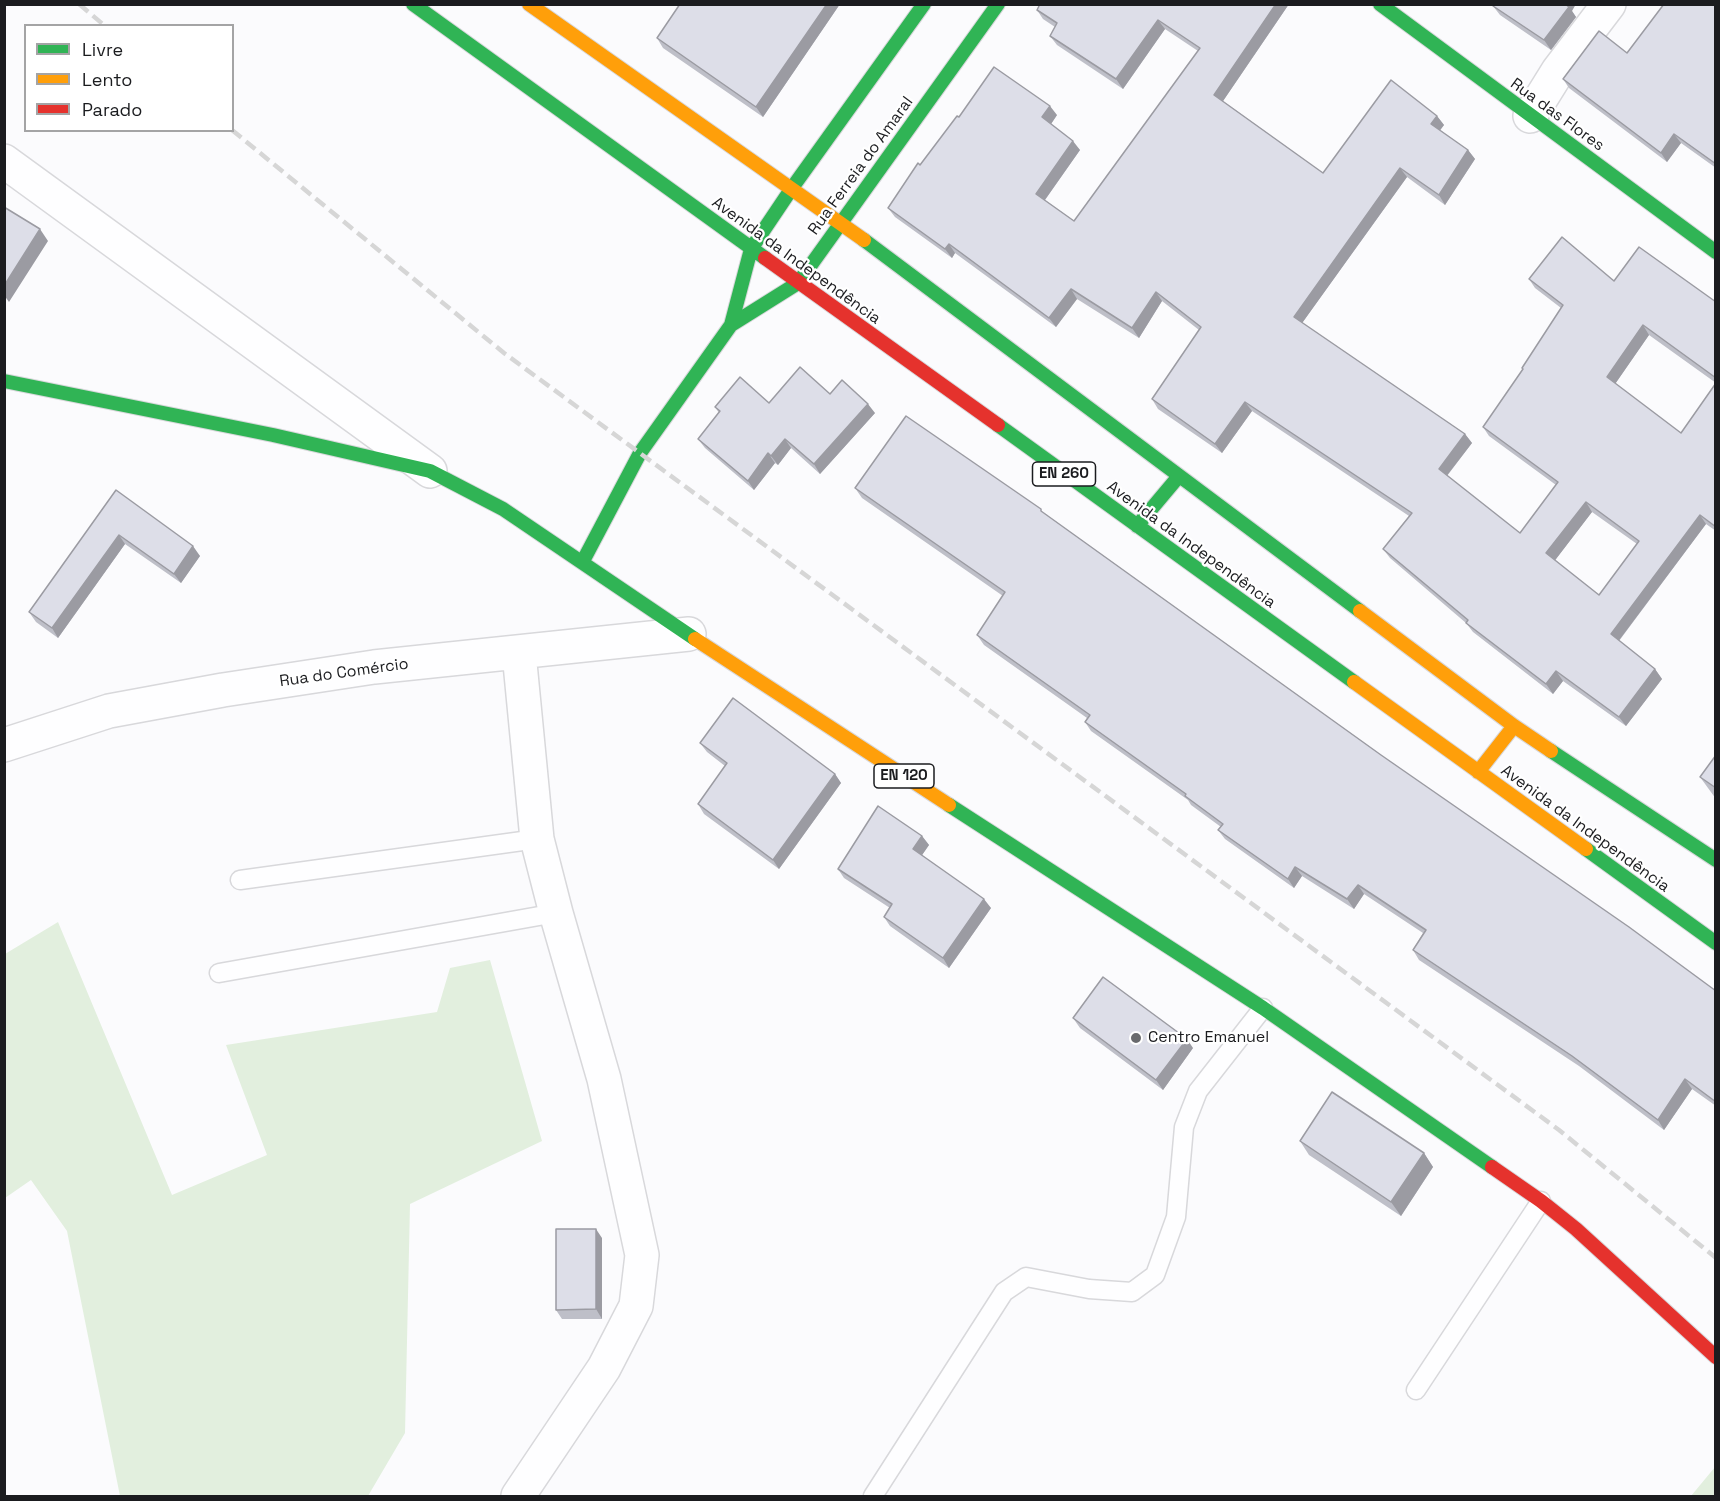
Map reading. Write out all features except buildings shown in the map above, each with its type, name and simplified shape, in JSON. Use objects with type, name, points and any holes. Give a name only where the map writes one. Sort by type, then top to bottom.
[{"type":"main road","name":"Avenida da Independência","points":[[413,4],[1716,943]]},
{"type":"main road","points":[[529,4],[840,222],[1514,726],[1716,860]]},
{"type":"main road","name":"Rua Ferreia do Amaral","points":[[583,561],[640,453],[730,325],[752,249],[792,188],[924,4]]},
{"type":"main road","name":"Rua Ferreia do Amaral","points":[[730,325],[798,282],[998,4]]},
{"type":"main road","name":"Rua das Flores","points":[[1380,4],[1716,252]]},
{"type":"main road","name":"EN 120","points":[[4,381],[273,435],[430,471],[503,509],[925,790],[1263,1008],[1541,1201],[1584,1236],[1716,1357]]},
{"type":"main road","points":[[1137,526],[1179,476]]},
{"type":"main road","points":[[1478,772],[1514,726]]},
{"type":"street","points":[[1530,116],[1557,71],[1609,4]]},
{"type":"street","points":[[4,161],[430,471]]},
{"type":"street","name":"Rua do Comércio","points":[[4,746],[109,711],[223,690],[374,667],[689,634]]},
{"type":"street","points":[[518,1497],[604,1368],[636,1306],[642,1255],[604,1079],[537,839],[519,653]]},
{"type":"lane","points":[[240,880],[537,839]]},
{"type":"lane","points":[[219,972],[556,913]]},
{"type":"lane","points":[[873,1497],[1004,1292],[1026,1277],[1089,1289],[1132,1292],[1155,1275],[1176,1217],[1184,1127],[1198,1091],[1263,1008]]},
{"type":"lane","points":[[1416,1390],[1541,1201]]},
{"type":"green space","points":[[58,922],[172,1195],[267,1155],[226,1045],[437,1012],[450,968],[490,960],[542,1141],[410,1204],[405,1433],[368,1496],[120,1496],[67,1231],[31,1180],[5,1198],[5,954]]},
{"type":"green space","points":[[1715,1467],[1715,1496],[1691,1496]]},
{"type":"railway","points":[[79,4],[103,24]]},
{"type":"railway","points":[[234,132],[504,353],[1559,1130],[1716,1258]]},
{"type":"traffic: fast","points":[[413,4],[765,258]]},
{"type":"traffic: fast","points":[[583,561],[640,453],[731,325],[751,249],[924,4]]},
{"type":"traffic: fast","points":[[731,325],[798,283],[998,4]]},
{"type":"traffic: fast","points":[[1380,4],[1716,252]]},
{"type":"traffic: fast","points":[[864,240],[1360,611]]},
{"type":"traffic: fast","points":[[4,381],[273,435],[430,471],[503,509],[695,639]]},
{"type":"traffic: fast","points":[[998,425],[1354,682]]},
{"type":"traffic: fast","points":[[1137,526],[1179,476]]},
{"type":"traffic: fast","points":[[1551,751],[1716,860]]},
{"type":"traffic: fast","points":[[949,805],[1263,1008],[1492,1167]]},
{"type":"traffic: fast","points":[[1586,849],[1716,943]]},
{"type":"traffic: slow","points":[[529,4],[864,240]]},
{"type":"traffic: slow","points":[[1360,611],[1551,751]]},
{"type":"traffic: slow","points":[[695,639],[949,805]]},
{"type":"traffic: slow","points":[[1354,682],[1586,849]]},
{"type":"traffic: slow","points":[[1478,772],[1514,726]]},
{"type":"traffic: jam","points":[[765,258],[998,425]]},
{"type":"traffic: jam","points":[[1492,1167],[1576,1229],[1716,1357]]},
{"type":"place","name":"Centro Emanuel","points":[[1136,1038]]}]
